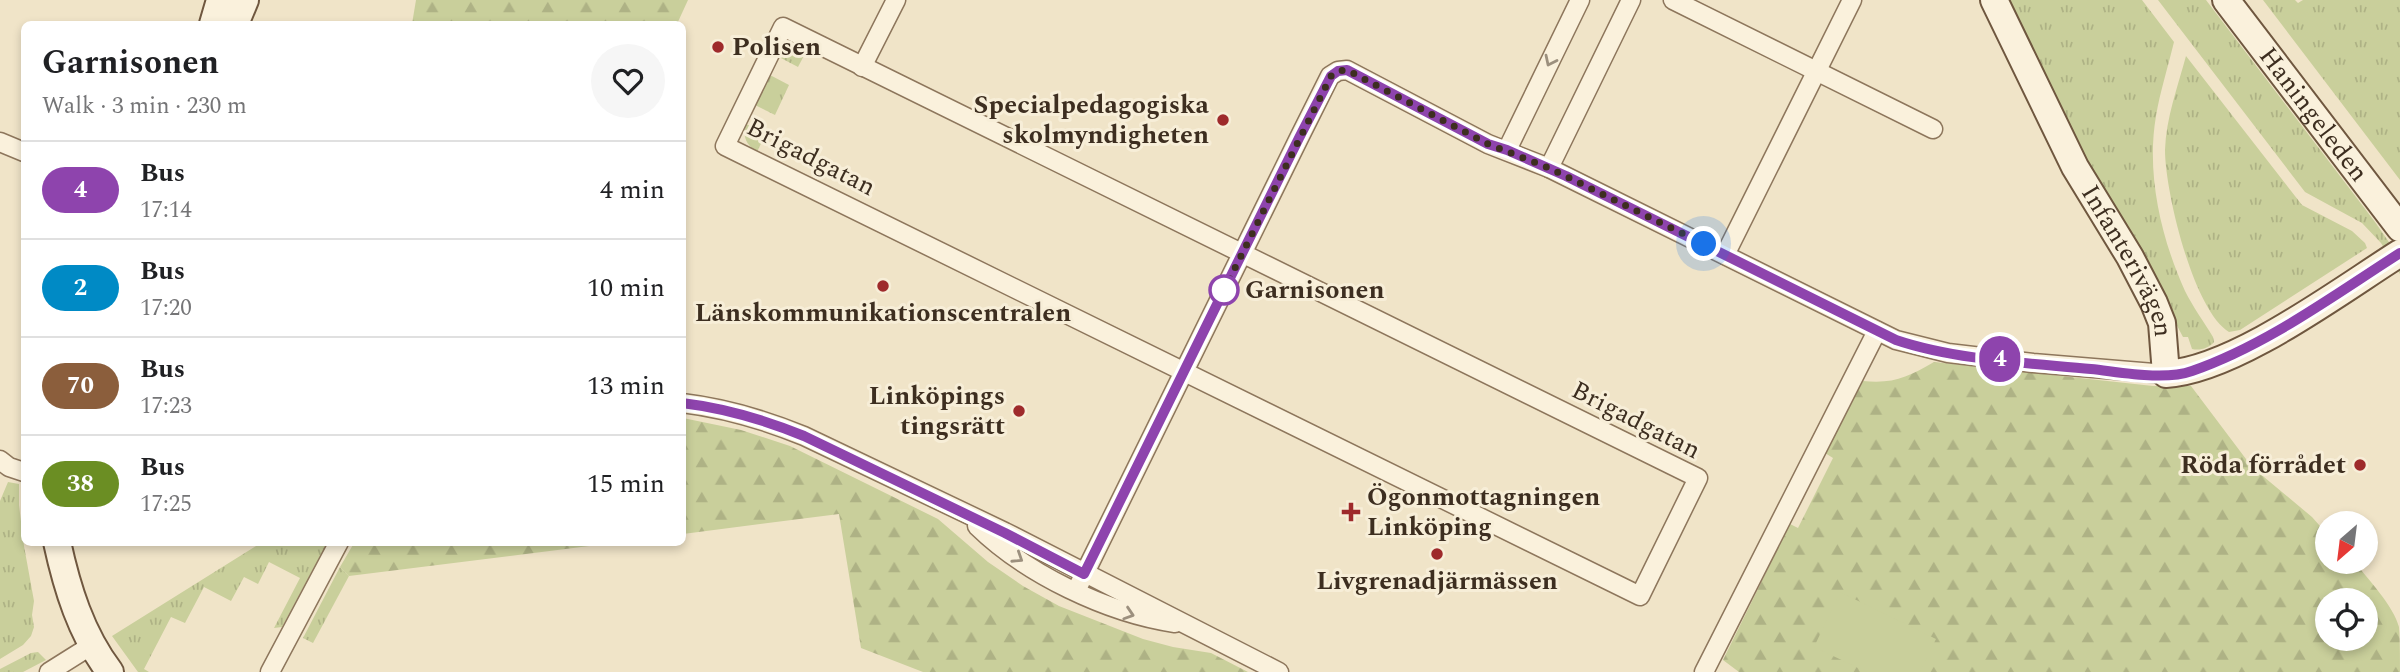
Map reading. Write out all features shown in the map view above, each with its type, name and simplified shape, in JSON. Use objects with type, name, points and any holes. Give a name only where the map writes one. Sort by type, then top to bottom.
[{"type":"street","points":[[214,21],[220,0]]},
{"type":"street","points":[[236,21],[246,0]]},
{"type":"street","points":[[862,66],[896,0]]},
{"type":"street","points":[[1076,591],[1331,76],[1338,71],[1347,70],[1488,144],[1507,150],[1580,0]]},
{"type":"street","points":[[1549,168],[1631,0]]},
{"type":"street","points":[[1673,0],[1933,129]]},
{"type":"street","points":[[1725,255],[1852,0]]},
{"type":"street","name":"Infanterivägen","points":[[1507,150],[1549,168],[1877,331],[1913,346],[1948,353],[2166,374],[2162,323],[2154,303],[2130,257],[2075,167],[1994,0]]},
{"type":"street","name":"Haningeleden","points":[[2226,0],[2400,228]]},
{"type":"street","name":"Brigadgatan","points":[[783,27],[1242,254],[1698,478],[1640,596],[725,146],[783,27]]},
{"type":"street","points":[[0,142],[21,151]]},
{"type":"street","points":[[2166,374],[2190,372],[2265,338],[2400,253]]},
{"type":"street","points":[[1704,672],[1877,331]]},
{"type":"street","points":[[686,404],[732,412],[804,436],[1158,609],[1279,672]]},
{"type":"street","points":[[0,460],[21,471]]},
{"type":"street","points":[[966,515],[985,534],[1014,556],[1076,591],[1146,619],[1185,625]]},
{"type":"street","points":[[42,546],[50,585],[86,657],[110,672]]},
{"type":"street","points":[[58,546],[76,608],[86,657]]},
{"type":"street","points":[[270,672],[337,546]]},
{"type":"street","points":[[49,672],[86,657]]},
{"type":"green space","points":[[416,0],[688,0],[678,21],[412,21]]},
{"type":"green space","points":[[2006,0],[2142,0],[2174,42],[2156,116],[2153,138],[2154,183],[2163,228],[2176,271],[2213,337],[2214,342],[2210,346],[2192,349],[2188,337],[2183,337],[2136,248],[2100,190]]},
{"type":"green space","points":[[2158,0],[2206,0],[2375,222],[2400,258],[2400,274],[2381,243],[2362,223],[2305,192]]},
{"type":"green space","points":[[2263,0],[2295,0],[2298,3],[2303,0],[2400,0],[2400,180]]},
{"type":"green space","points":[[789,48],[808,48],[798,67],[779,57]]},
{"type":"green space","points":[[2186,56],[2302,205],[2352,231],[2367,248],[2240,330],[2229,332],[2216,320],[2193,276],[2183,248],[2166,169],[2168,126]]},
{"type":"green space","points":[[770,75],[789,85],[775,115],[755,105]]},
{"type":"green space","points":[[746,124],[766,133],[757,152],[746,140]]},
{"type":"green space","points":[[1934,362],[2153,386],[2191,386],[2252,467],[2315,520],[2315,574],[2364,574],[2376,588],[2315,588],[2315,651],[2378,651],[2378,591],[2399,627],[2400,672],[1739,672],[1723,660],[1790,524],[1798,528],[1833,458],[1825,453],[1863,381],[1892,380]]},
{"type":"green space","points":[[686,419],[741,430],[790,446],[938,519],[988,562],[1059,606],[1143,639],[1211,653],[1248,672],[923,672],[861,648],[839,514],[686,534]]},
{"type":"green space","points":[[8,482],[19,484],[21,546],[24,546],[34,601],[34,627],[31,636],[23,645],[0,659],[0,501]]},
{"type":"green space","points":[[256,546],[325,546],[282,627],[274,628],[300,578],[269,562],[258,584],[244,577],[231,601],[204,587],[185,623],[171,617],[144,669],[149,672],[138,672],[112,636]]},
{"type":"green space","points":[[352,546],[589,546],[349,576],[340,567]]},
{"type":"green space","points":[[340,567],[349,576],[313,643],[303,638]]},
{"type":"green space","points":[[1840,592],[1936,639],[1920,672],[1867,672],[1814,647]]},
{"type":"green space","points":[[38,652],[46,660],[23,672],[0,672],[0,669]]},
{"type":"bus line","name":"4","points":[[686,404],[732,412],[804,436],[1084,574],[1331,76],[1338,71],[1347,70],[1488,144],[1566,176],[1896,340],[1948,353],[2134,373],[2190,372],[2265,338],[2400,253]]},
{"type":"place","name":"Polisen","points":[[718,47]]},
{"type":"place","name":"Specialpedagogiska skolmyndigheten","points":[[1223,120]]},
{"type":"place","name":"Länskommunikationscentralen","points":[[883,286]]},
{"type":"place","name":"Garnisonen","points":[[1224,290]]},
{"type":"place","name":"Linköpings tingsrätt","points":[[1019,411]]},
{"type":"place","name":"Röda förrådet","points":[[2360,465]]},
{"type":"place","name":"Ögonmottagningen Linköping","points":[[1351,512]]},
{"type":"place","name":"Livgrenadjärmässen","points":[[1437,554]]},
{"type":"route","points":[[1224,290],[1331,76],[1338,71],[1347,70],[1488,144],[1549,168],[1704,244]]}]
